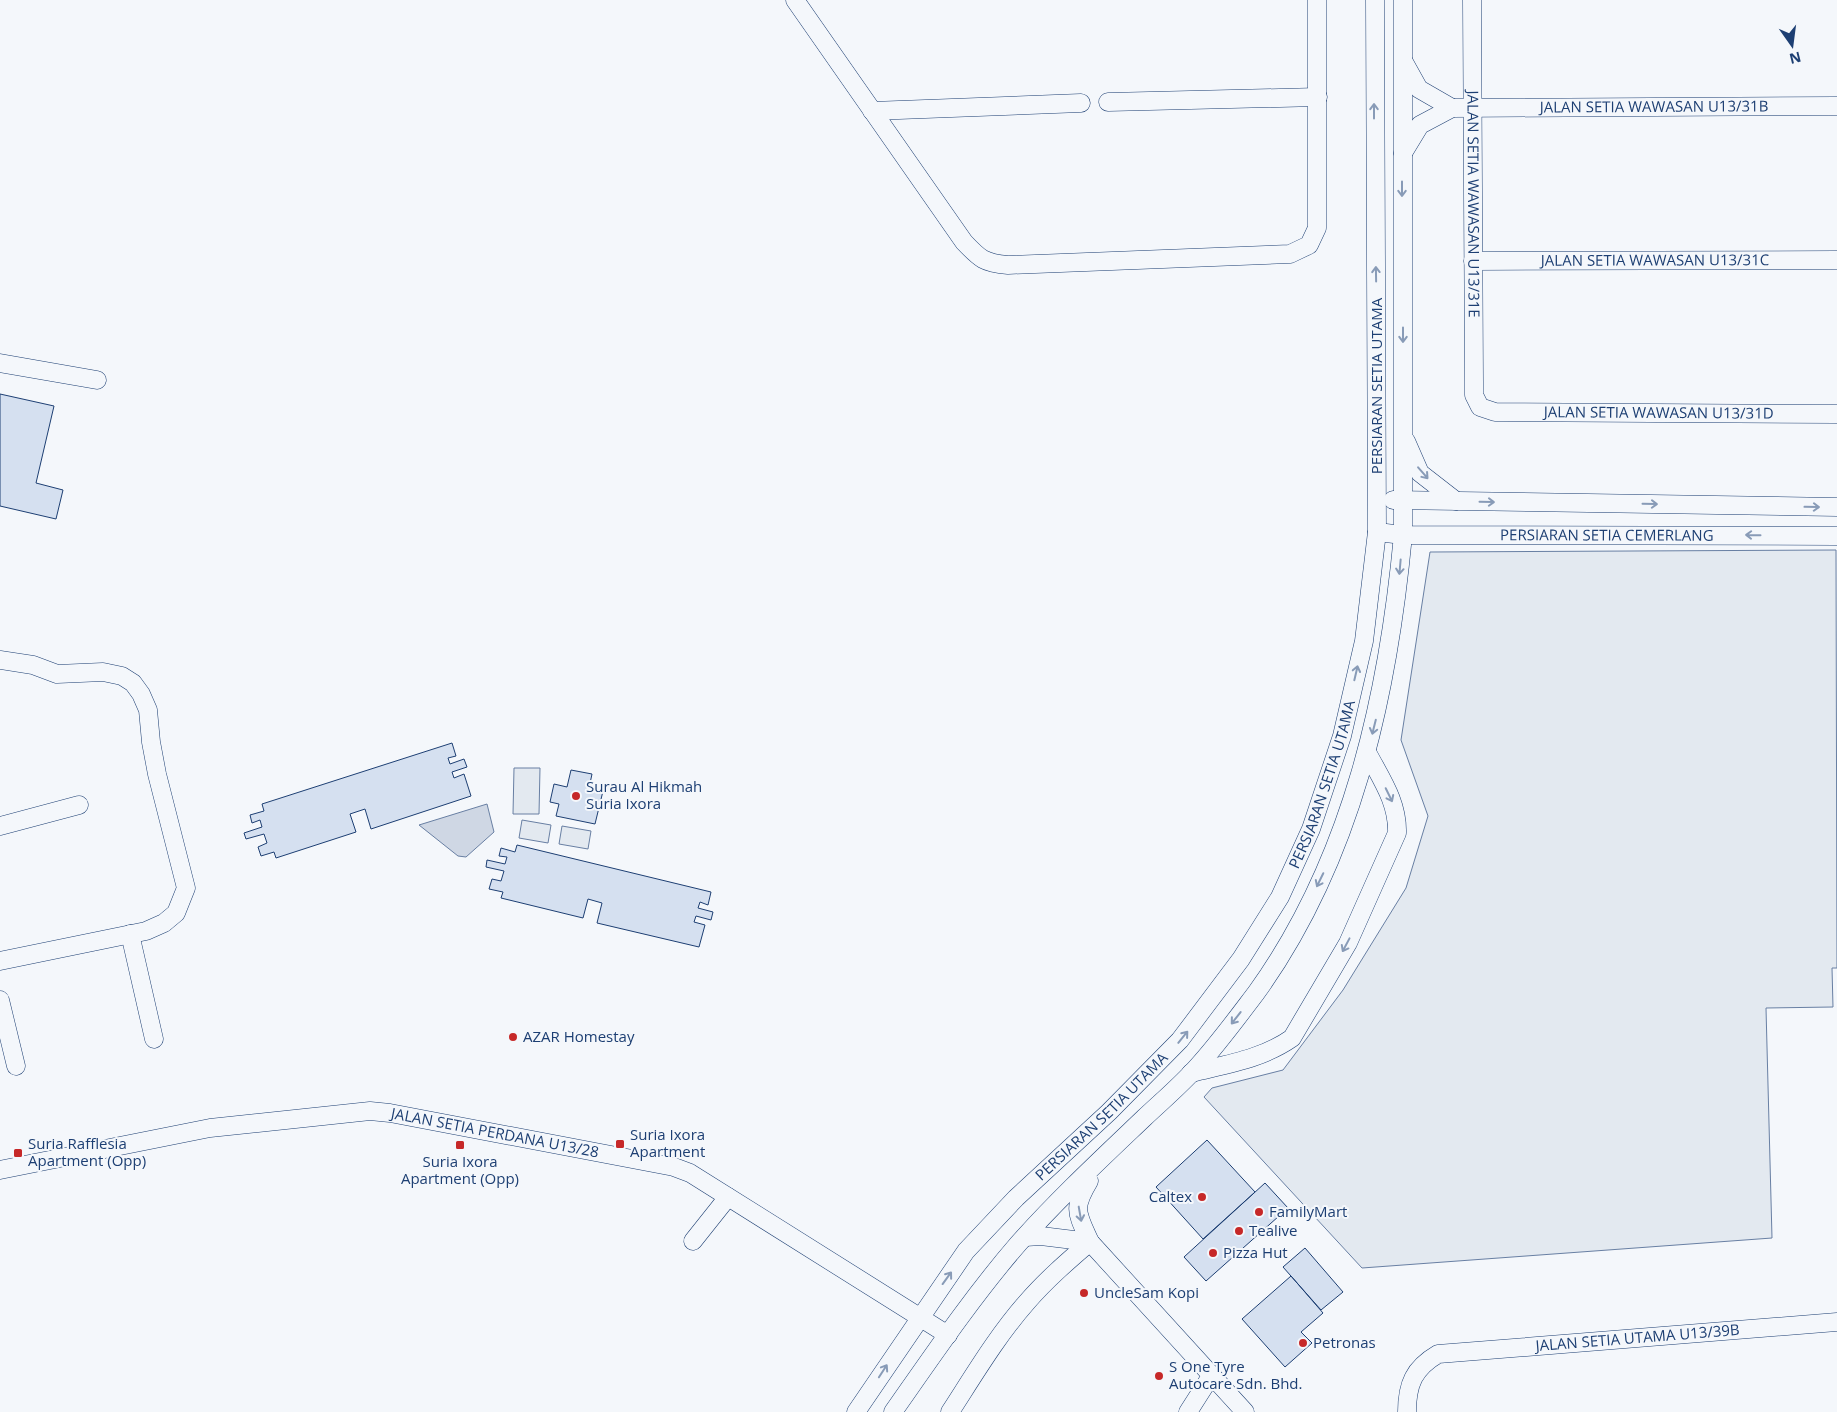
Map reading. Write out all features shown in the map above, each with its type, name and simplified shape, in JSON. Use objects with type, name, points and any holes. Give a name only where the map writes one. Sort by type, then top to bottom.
[{"type":"street","points":[[795,0],[964,242],[980,259],[992,264],[1008,265],[1290,254],[1309,246],[1317,228],[1317,0]]},
{"type":"street","name":"PERSIARAN SETIA UTAMA","points":[[856,1412],[966,1251],[1016,1198],[1109,1112],[1180,1040],[1241,959],[1280,896],[1311,829],[1342,736],[1364,641],[1377,532],[1375,0]]},
{"type":"street","name":"PERSIARAN SETIA UTAMA","points":[[893,1412],[948,1335],[1025,1237],[1103,1157],[1191,1073],[1256,993],[1292,936],[1337,837],[1367,752],[1388,656],[1402,535],[1404,500],[1402,154],[1404,0]]},
{"type":"street","name":"JALAN SETIA WAWASAN U13/31E","points":[[1472,0],[1474,395],[1480,407]]},
{"type":"street","points":[[1403,59],[1419,89],[1452,108]]},
{"type":"street","points":[[1108,102],[1318,98]]},
{"type":"street","points":[[872,111],[1081,102]]},
{"type":"street","name":"JALAN SETIA WAWASAN U13/31B","points":[[1452,108],[1837,106]]},
{"type":"street","points":[[1402,154],[1420,125],[1452,108]]},
{"type":"street","name":"JALAN SETIA WAWASAN U13/31C","points":[[1473,261],[1837,260]]},
{"type":"street","points":[[0,363],[97,380]]},
{"type":"street","name":"JALAN SETIA WAWASAN U13/31D","points":[[1480,407],[1495,412],[1837,414]]},
{"type":"street","points":[[1403,434],[1420,472],[1456,501]]},
{"type":"street","name":"PERSIARAN SETIA CEMERLANG","points":[[1378,499],[1837,507]]},
{"type":"street","name":"PERSIARAN SETIA CEMERLANG","points":[[1377,532],[1402,535],[1837,536]]},
{"type":"street","points":[[0,660],[33,665],[57,674],[103,672],[122,676],[133,683],[148,710],[157,774],[185,875],[186,888],[183,901],[176,913],[164,924],[130,934],[0,961]]},
{"type":"street","points":[[1191,1073],[1258,1057],[1279,1048],[1292,1038],[1348,943],[1397,833],[1398,815],[1393,801],[1367,752]]},
{"type":"street","points":[[0,826],[79,805]]},
{"type":"street","points":[[130,934],[154,1039]]},
{"type":"street","points":[[0,1000],[16,1066]]},
{"type":"street","name":"JALAN SETIA PERDANA U13/28","points":[[0,1170],[210,1128],[370,1111],[390,1113],[674,1167],[690,1173],[948,1335]]},
{"type":"street","points":[[1103,1157],[1078,1199],[1079,1218],[1090,1242],[1245,1412]]},
{"type":"street","points":[[693,1241],[728,1197]]},
{"type":"street","points":[[1025,1237],[1041,1236],[1090,1242]]},
{"type":"street","points":[[950,1412],[998,1339],[1026,1303],[1056,1272],[1090,1242]]},
{"type":"street","name":"JALAN SETIA UTAMA U13/39B","points":[[1407,1412],[1407,1400],[1412,1378],[1423,1363],[1438,1354],[1837,1322]]},
{"type":"street","points":[[1188,1412],[1211,1376]]},
{"type":"shaded area","points":[[1836,550],[1837,968],[1832,968],[1833,1007],[1766,1008],[1772,1238],[1362,1268],[1204,1097],[1212,1088],[1283,1070],[1343,990],[1406,888],[1428,816],[1401,740],[1430,552]]},
{"type":"shaded area","points":[[514,768],[540,768],[539,814],[513,814]]},
{"type":"shaded area","points":[[487,804],[494,832],[466,857],[458,856],[419,825]]},
{"type":"shaded area","points":[[522,820],[551,825],[548,843],[519,838]]},
{"type":"shaded area","points":[[562,826],[591,831],[588,849],[559,844]]},
{"type":"building","points":[[0,394],[54,406],[36,483],[63,490],[56,519],[0,506]]},
{"type":"building","points":[[452,743],[456,756],[448,758],[450,764],[464,759],[467,767],[452,772],[454,778],[464,774],[471,796],[371,829],[365,809],[350,814],[356,832],[276,858],[274,852],[261,856],[258,847],[267,843],[264,834],[246,839],[244,833],[262,827],[260,820],[252,823],[250,815],[264,811],[262,804]]},
{"type":"building","name":"Surau Al Hikmah Suria Ixora","points":[[571,770],[592,774],[589,788],[603,791],[595,824],[556,816],[559,804],[550,802],[554,784],[567,787]]},
{"type":"building","points":[[517,845],[711,892],[708,905],[700,902],[698,908],[713,912],[711,920],[696,916],[694,922],[705,925],[699,947],[597,923],[602,903],[588,899],[583,918],[501,898],[503,892],[489,889],[492,879],[501,881],[504,871],[486,867],[487,860],[505,864],[507,857],[499,856],[501,848],[515,852]]},
{"type":"building","points":[[1207,1140],[1255,1192],[1203,1239],[1156,1187]]},
{"type":"building","points":[[1265,1183],[1288,1208],[1206,1281],[1184,1257]]},
{"type":"building","points":[[1305,1248],[1343,1292],[1321,1310],[1283,1267]]},
{"type":"building","points":[[1291,1276],[1323,1313],[1301,1332],[1312,1343],[1285,1367],[1242,1319]]},
{"type":"place","name":"Surau Al Hikmah Suria Ixora","points":[[576,796]]},
{"type":"place","name":"AZAR Homestay","points":[[513,1037]]},
{"type":"place","name":"Suria Ixora Apartment","points":[[620,1144]]},
{"type":"place","name":"Suria Ixora Apartment (Opp)","points":[[460,1145]]},
{"type":"place","name":"Suria Rafflesia Apartment (Opp)","points":[[18,1153]]},
{"type":"place","name":"Caltex","points":[[1202,1197]]},
{"type":"place","name":"FamilyMart","points":[[1259,1212]]},
{"type":"place","name":"Tealive","points":[[1239,1231]]},
{"type":"place","name":"Pizza Hut","points":[[1213,1253]]},
{"type":"place","name":"UncleSam Kopi","points":[[1084,1293]]},
{"type":"place","name":"Petronas","points":[[1303,1343]]},
{"type":"place","name":"S One Tyre Autocare Sdn. Bhd.","points":[[1159,1376]]}]
